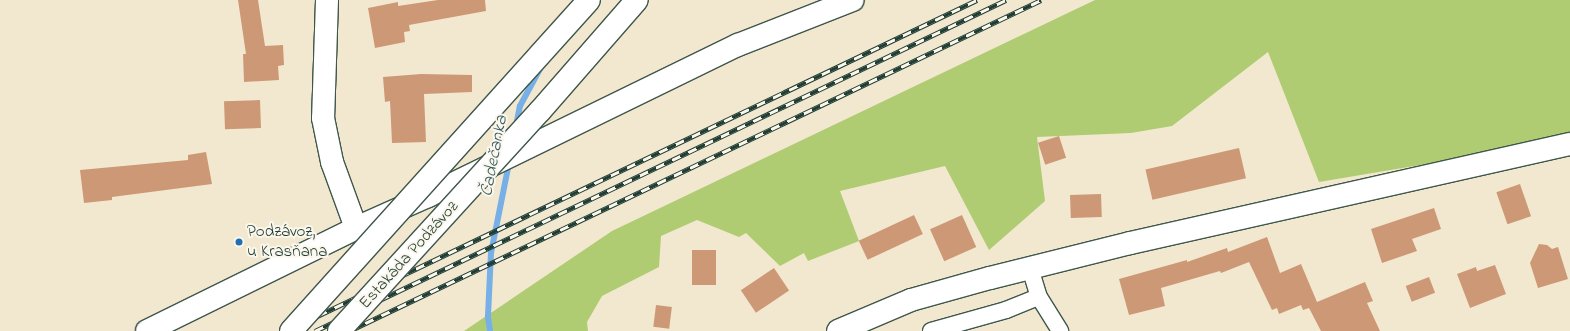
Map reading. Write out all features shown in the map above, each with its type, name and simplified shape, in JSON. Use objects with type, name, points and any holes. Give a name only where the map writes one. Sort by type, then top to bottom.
[{"type":"main road","points":[[327,0],[323,118],[332,162],[356,228]]},
{"type":"main road","points":[[291,331],[589,0]]},
{"type":"main road","name":"Estakáda Podzávoz","points":[[339,331],[540,111],[637,0]]},
{"type":"main road","points":[[147,331],[356,228],[482,170],[522,149],[738,45],[853,0]]},
{"type":"main road","points":[[838,331],[911,300],[1030,268],[1227,221],[1570,144]]},
{"type":"street","points":[[1030,268],[1039,297],[1060,331]]},
{"type":"street","points":[[931,331],[1006,310],[1039,297]]},
{"type":"green space","points":[[1095,0],[1570,0],[1570,140],[1319,182],[1268,52],[1172,126],[1131,133],[1037,137],[1045,201],[989,250],[945,166],[840,191],[859,241],[808,261],[804,253],[780,266],[746,233],[739,237],[697,220],[661,236],[659,267],[602,296],[587,322],[588,331],[464,331],[612,231]]},
{"type":"building","points":[[238,0],[258,0],[265,46],[283,45],[284,65],[278,66],[279,80],[244,82],[243,54],[246,54]]},
{"type":"building","points":[[438,0],[485,0],[486,11],[409,25],[410,31],[404,32],[405,42],[375,48],[368,8],[398,2],[398,6]]},
{"type":"building","points":[[421,74],[472,75],[472,92],[424,94],[426,142],[392,143],[390,101],[385,102],[383,77]]},
{"type":"building","points":[[260,100],[261,128],[225,129],[224,101]]},
{"type":"building","points":[[1059,136],[1066,158],[1045,165],[1038,143]]},
{"type":"building","points":[[1239,148],[1246,178],[1152,200],[1145,170]]},
{"type":"building","points":[[206,152],[212,184],[112,197],[112,200],[84,203],[80,170],[188,160],[188,155]]},
{"type":"building","points":[[1520,184],[1531,216],[1507,224],[1496,192]]},
{"type":"building","points":[[1101,194],[1102,217],[1071,218],[1070,195]]},
{"type":"building","points":[[1434,208],[1441,229],[1412,239],[1417,251],[1382,263],[1371,229]]},
{"type":"building","points":[[914,215],[923,234],[868,260],[859,241]]},
{"type":"building","points":[[962,215],[976,247],[944,261],[930,229]]},
{"type":"building","points":[[1267,237],[1280,273],[1301,264],[1317,302],[1365,282],[1373,301],[1367,303],[1380,331],[1321,331],[1309,308],[1303,310],[1301,305],[1279,314],[1277,308],[1272,310],[1249,262],[1221,273],[1220,271],[1161,288],[1165,306],[1129,315],[1119,279],[1187,260],[1187,262],[1227,248],[1228,252]]},
{"type":"building","points":[[1539,244],[1547,245],[1552,249],[1558,247],[1568,279],[1538,288],[1530,263]]},
{"type":"building","points":[[692,250],[716,250],[716,285],[692,285]]},
{"type":"building","points":[[1495,265],[1506,294],[1470,308],[1457,274],[1476,267],[1477,271]]},
{"type":"building","points":[[774,268],[789,290],[756,313],[741,290]]},
{"type":"building","points":[[1429,277],[1435,293],[1412,302],[1406,286]]},
{"type":"building","points":[[656,305],[672,307],[669,329],[653,327]]},
{"type":"waterway","name":"Čadečanka","points":[[516,126],[520,106],[541,67]]},
{"type":"waterway","name":"Čadečanka","points":[[490,331],[488,316],[491,253],[509,163]]},
{"type":"railway","points":[[286,331],[977,0]]},
{"type":"railway","points":[[315,331],[1006,0]]},
{"type":"railway","points":[[349,331],[1041,0]]},
{"type":"place","name":"Podzávoz, u Krasňana","points":[[239,242]]}]
